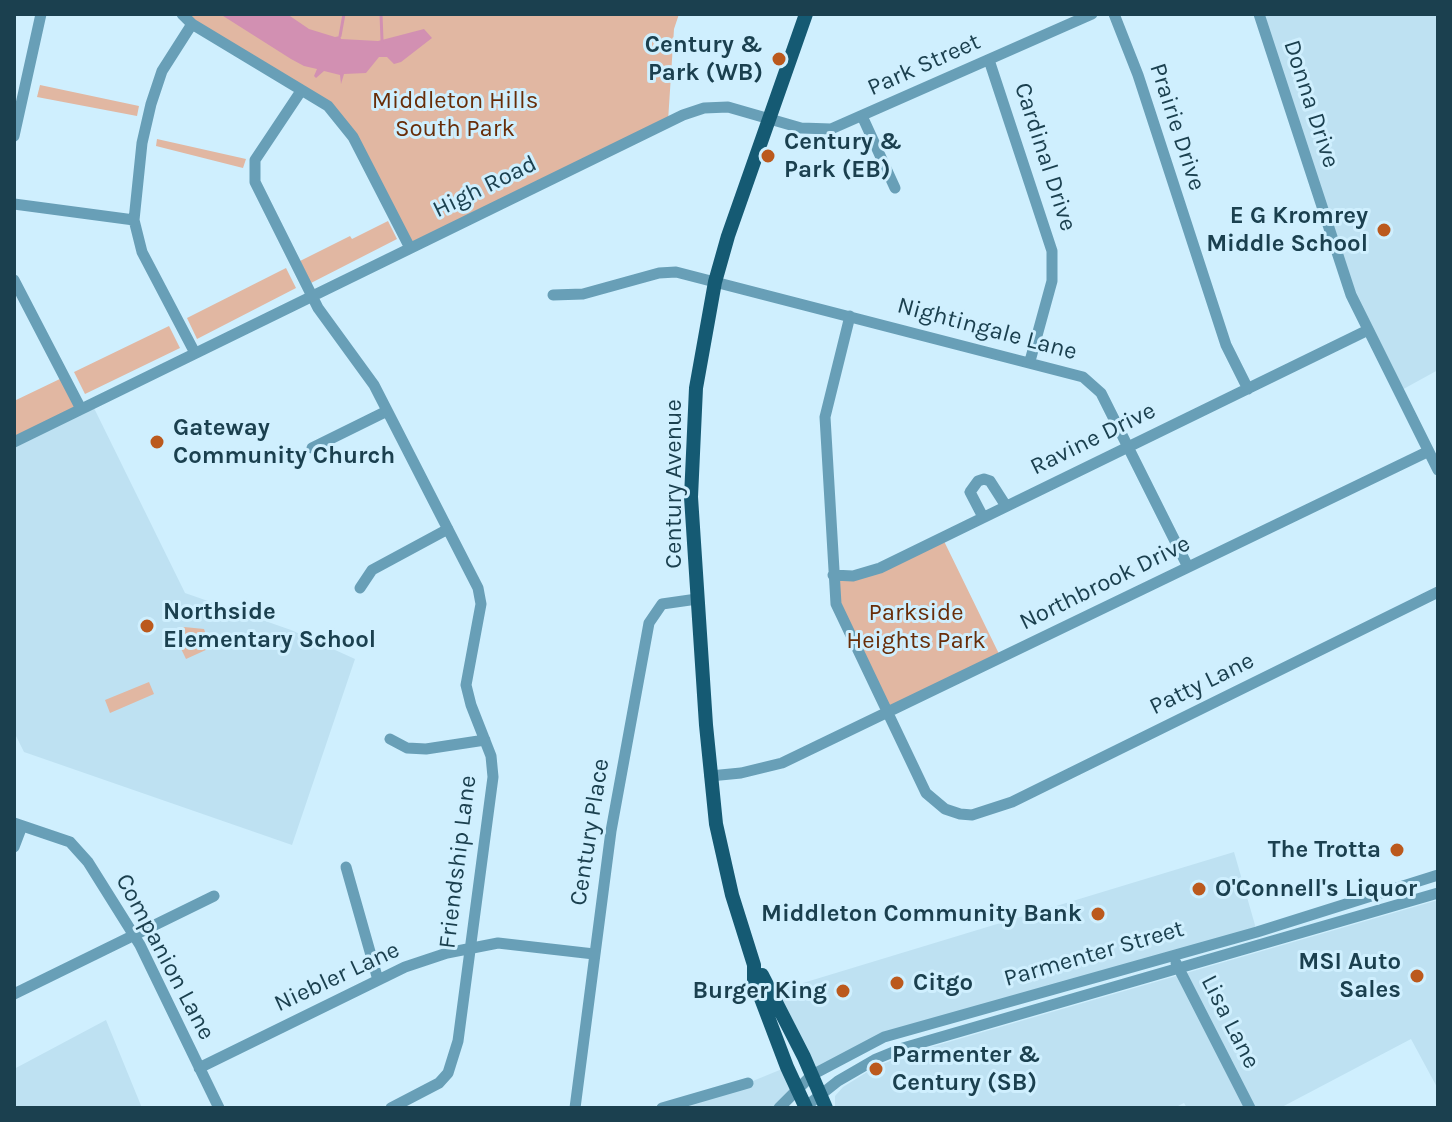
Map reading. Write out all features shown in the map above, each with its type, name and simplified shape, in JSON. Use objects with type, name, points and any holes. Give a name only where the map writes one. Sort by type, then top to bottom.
[{"type":"main road","name":"Century Avenue","points":[[805,1107],[754,980],[754,965],[724,863],[710,776],[691,497],[693,416],[700,357],[715,282],[728,236],[806,14]]},
{"type":"main road","name":"Century Avenue","points":[[754,965],[763,976],[826,1108]]},
{"type":"street","points":[[182,14],[192,24],[328,106],[353,137],[410,248]]},
{"type":"street","name":"Park Street","points":[[769,119],[815,130],[831,129],[1092,14]]},
{"type":"street","name":"Prairie Drive","points":[[1114,14],[1138,75],[1226,345],[1248,389]]},
{"type":"street","name":"Donna Drive","points":[[1259,14],[1351,295],[1438,470]]},
{"type":"street","points":[[14,136],[40,15]]},
{"type":"street","points":[[192,24],[162,71],[151,104],[142,143],[134,220],[142,252],[195,353]]},
{"type":"street","name":"Cardinal Drive","points":[[989,60],[1052,251],[1052,281],[1030,361]]},
{"type":"street","points":[[301,91],[268,136],[255,160],[254,169],[255,182],[312,296]]},
{"type":"street","name":"High Road","points":[[14,442],[683,115],[714,106],[743,110],[769,119]]},
{"type":"street","points":[[862,116],[895,188]]},
{"type":"street","points":[[14,204],[134,220]]},
{"type":"street","name":"Nightingale Lane","points":[[553,295],[583,294],[659,273],[676,272],[1083,377],[1101,393],[1188,567]]},
{"type":"street","points":[[14,280],[81,409]]},
{"type":"street","name":"Friendship Lane","points":[[312,296],[374,385],[480,594],[481,604],[466,685],[491,756],[493,777],[459,1036],[448,1073],[430,1089],[391,1108]]},
{"type":"street","points":[[850,316],[825,417],[833,575],[836,604],[888,713]]},
{"type":"street","name":"Ravine Drive","points":[[833,575],[853,576],[880,568],[1368,330]]},
{"type":"street","points":[[312,448],[387,411]]},
{"type":"street","name":"Northbrook Drive","points":[[710,776],[741,773],[782,763],[1427,452]]},
{"type":"street","points":[[983,517],[970,492],[978,481],[990,481],[1006,506]]},
{"type":"street","points":[[360,588],[372,570],[448,529]]},
{"type":"street","name":"Patty Lane","points":[[888,713],[930,797],[945,809],[960,814],[984,812],[1012,802],[1438,592]]},
{"type":"street","name":"Century Place","points":[[575,1108],[611,831],[649,623],[662,604],[697,599]]},
{"type":"street","points":[[390,739],[407,748],[426,749],[485,740]]},
{"type":"street","points":[[14,847],[18,825]]},
{"type":"street","name":"Companion Lane","points":[[18,825],[60,838],[79,849],[133,934],[219,1108]]},
{"type":"street","points":[[346,867],[378,980]]},
{"type":"street","name":"Parmenter Street","points":[[779,1108],[812,1075],[884,1037],[1257,932],[1438,875]]},
{"type":"street","name":"Parmenter Street","points":[[805,1107],[820,1093],[876,1059],[903,1048],[1438,893]]},
{"type":"street","points":[[14,994],[214,896]]},
{"type":"street","name":"Niebler Lane","points":[[199,1068],[405,967],[470,947],[507,943],[594,954]]},
{"type":"street","name":"Lisa Lane","points":[[1173,955],[1250,1108]]},
{"type":"street","points":[[662,1108],[748,1083]]},
{"type":"shaded area","points":[[220,14],[287,14],[309,29],[340,36],[341,39],[378,41],[424,29],[432,38],[401,62],[394,64],[387,57],[379,57],[366,73],[344,74],[341,84],[340,75],[324,71],[316,78],[317,69],[291,59]]},
{"type":"shaded area","name":"E G Kromrey Middle School","points":[[1259,14],[1438,14],[1438,370],[1398,392],[1368,330]]},
{"type":"shaded area","name":"Northside Elementary School","points":[[92,404],[185,593],[291,630],[355,659],[292,845],[24,752],[14,732],[14,442]]},
{"type":"shaded area","points":[[1234,852],[1257,932],[900,1032],[812,1075],[770,993]]},
{"type":"shaded area","points":[[1438,900],[1438,1089],[1411,1039],[1280,1108],[1187,1108],[1184,1103],[1174,1108],[835,1108],[835,1096],[843,1087],[875,1067],[907,1054]]},
{"type":"shaded area","points":[[106,1020],[142,1108],[14,1108],[14,1069]]},
{"type":"shaded area","points":[[787,1067],[797,1088],[779,1108],[662,1108],[748,1083]]},
{"type":"green space","name":"Middleton Hills South Park","points":[[182,14],[679,14],[674,29],[668,121],[410,248],[394,214],[328,106]]},
{"type":"green space","points":[[40,85],[139,106],[137,116],[37,97]]},
{"type":"green space","points":[[157,139],[246,159],[243,168],[156,146]]},
{"type":"green space","points":[[388,221],[397,239],[311,283],[300,261]]},
{"type":"green space","points":[[286,268],[296,288],[197,339],[187,318]]},
{"type":"green space","points":[[169,326],[180,348],[85,394],[74,372]]},
{"type":"green space","points":[[64,377],[81,409],[14,442],[14,401]]},
{"type":"green space","name":"Parkside Heights Park","points":[[942,537],[1001,658],[888,713],[848,632],[833,575],[853,576]]},
{"type":"green space","points":[[184,627],[204,629],[208,649],[186,659],[172,630]]},
{"type":"green space","points":[[149,682],[154,694],[110,713],[105,700]]},
{"type":"waterway","points":[[340,36],[344,14]]},
{"type":"waterway","points":[[381,14],[382,40]]},
{"type":"place","name":"Century & Park (WB)","points":[[779,59]]},
{"type":"place","name":"Century & Park (EB)","points":[[768,156]]},
{"type":"place","name":"E G Kromrey Middle School","points":[[1384,230]]},
{"type":"place","name":"Gateway Community Church","points":[[157,442]]},
{"type":"place","name":"Northside Elementary School","points":[[147,626]]},
{"type":"place","name":"The Trotta","points":[[1397,850]]},
{"type":"place","name":"O'Connell's Liquor","points":[[1199,889]]},
{"type":"place","name":"Middleton Community Bank","points":[[1098,914]]},
{"type":"place","name":"MSI Auto Sales","points":[[1417,976]]},
{"type":"place","name":"Citgo","points":[[897,983]]},
{"type":"place","name":"Burger King","points":[[843,991]]},
{"type":"place","name":"Parmenter & Century (SB)","points":[[876,1069]]}]
